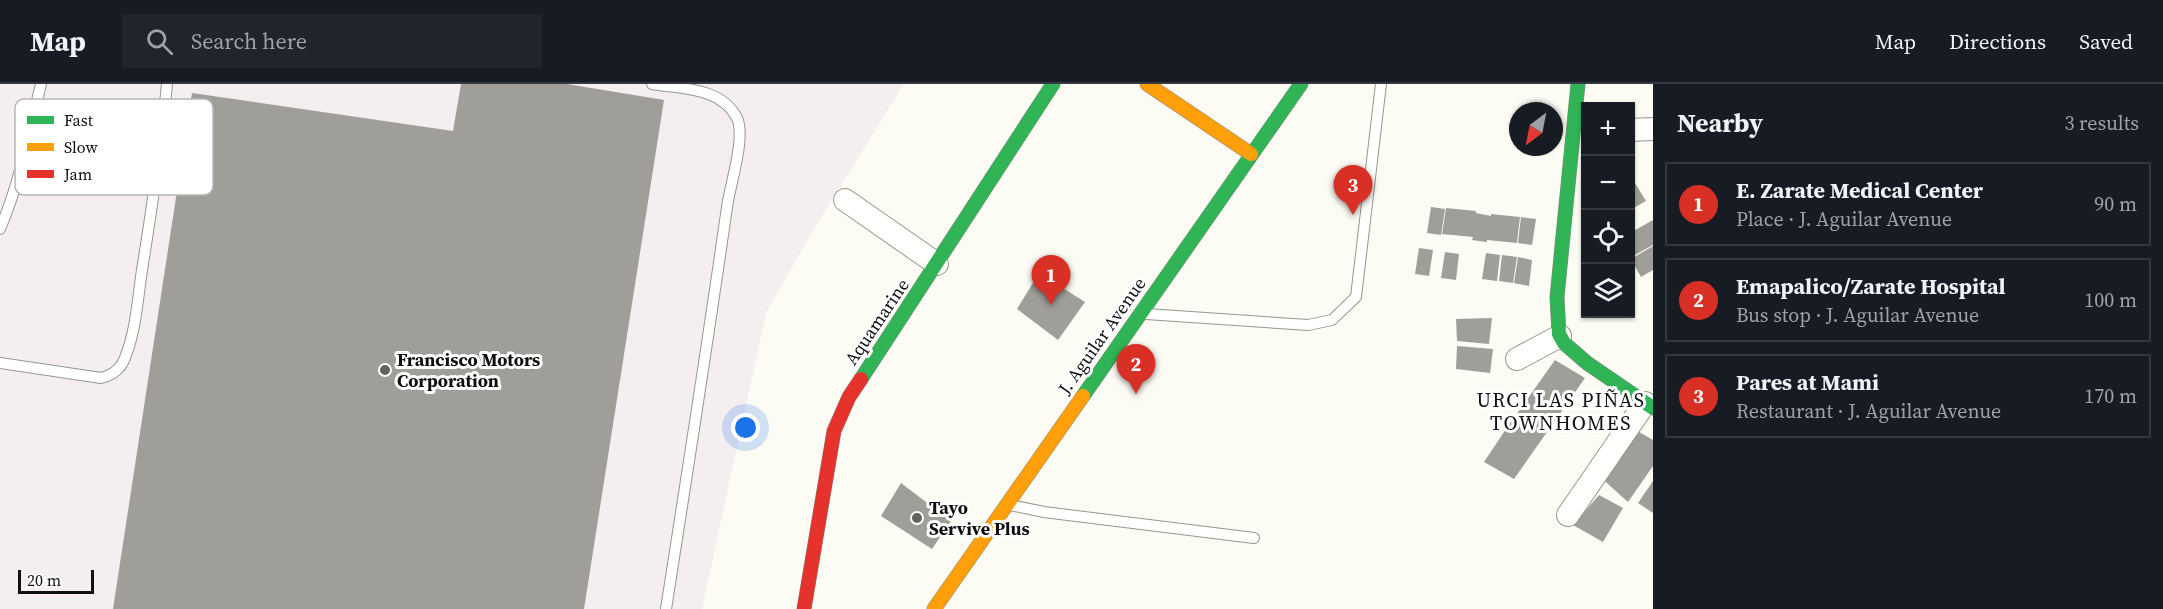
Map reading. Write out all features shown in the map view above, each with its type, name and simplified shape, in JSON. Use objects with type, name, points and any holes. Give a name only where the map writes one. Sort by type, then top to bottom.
[{"type":"street","name":"Aquamarine","points":[[804,609],[834,431],[849,397],[1053,84]]},
{"type":"street","points":[[1147,84],[1251,154]]},
{"type":"street","name":"J. Aguilar Avenue","points":[[934,609],[1301,84]]},
{"type":"street","points":[[1568,515],[1649,405],[1585,362],[1568,348],[1560,336],[1557,297],[1579,130],[1578,84]]},
{"type":"street","points":[[1635,130],[1653,129]]},
{"type":"street","points":[[845,200],[937,264]]},
{"type":"street","points":[[1517,359],[1560,336]]},
{"type":"lane","points":[[38,99],[41,84]]},
{"type":"lane","points":[[165,99],[167,84]]},
{"type":"lane","points":[[652,84],[702,92],[718,97],[736,117],[741,134],[729,186],[702,383],[666,609]]},
{"type":"lane","points":[[1140,314],[1308,326],[1332,320],[1348,305],[1356,297],[1381,84]]},
{"type":"lane","points":[[0,229],[15,190]]},
{"type":"lane","points":[[0,363],[101,378],[110,376],[121,364],[127,354],[135,318],[154,195]]},
{"type":"lane","points":[[1007,504],[1044,512],[1254,538]]},
{"type":"shaded area","name":"Francisco Motors Corporation","points":[[0,84],[904,84],[818,222],[766,313],[702,609],[0,609]]},
{"type":"building","name":"Francisco Motors Corporation","points":[[461,84],[567,84],[664,100],[584,609],[113,609],[176,195],[213,195],[213,99],[191,99],[192,93],[453,131]]},
{"type":"building","points":[[1635,183],[1646,201],[1635,207]]},
{"type":"building","points":[[1431,207],[1445,209],[1441,235],[1427,233]]},
{"type":"building","points":[[1446,208],[1476,211],[1476,213],[1491,216],[1491,214],[1520,217],[1517,243],[1487,240],[1487,242],[1472,240],[1473,237],[1442,234]]},
{"type":"building","points":[[1521,217],[1536,219],[1532,245],[1518,243]]},
{"type":"building","points":[[1653,220],[1653,245],[1635,255],[1635,230]]},
{"type":"building","points":[[1653,246],[1653,270],[1641,277],[1635,266],[1635,257]]},
{"type":"building","points":[[1419,248],[1433,250],[1429,276],[1415,274]]},
{"type":"building","points":[[1445,252],[1459,254],[1456,280],[1441,278]]},
{"type":"building","points":[[1486,253],[1500,255],[1497,281],[1482,279]]},
{"type":"building","points":[[1502,255],[1517,257],[1513,283],[1499,281]]},
{"type":"building","points":[[1518,257],[1532,260],[1529,286],[1514,283]]},
{"type":"building","points":[[1039,273],[1085,302],[1058,340],[1017,309]]},
{"type":"building","points":[[1492,318],[1489,344],[1457,341],[1456,319]]},
{"type":"building","points":[[1457,346],[1493,349],[1490,373],[1456,369]]},
{"type":"building","points":[[1555,360],[1585,378],[1514,479],[1484,462],[1514,417],[1542,432],[1516,415]]},
{"type":"building","points":[[1632,428],[1653,440],[1653,466],[1628,502],[1599,476]]},
{"type":"building","points":[[1653,481],[1653,513],[1638,503]]},
{"type":"building","name":"Tayo Servive Plus","points":[[901,483],[951,521],[932,549],[881,516]]},
{"type":"building","points":[[1599,495],[1623,508],[1603,542],[1573,525]]},
{"type":"traffic: fast","points":[[861,379],[1053,84]]},
{"type":"traffic: fast","points":[[1083,396],[1301,84]]},
{"type":"traffic: fast","points":[[1578,84],[1557,297],[1559,334],[1564,343],[1587,363],[1653,408]]},
{"type":"traffic: slow","points":[[1147,84],[1251,154]]},
{"type":"traffic: slow","points":[[934,609],[1083,396]]},
{"type":"traffic: jam","points":[[804,609],[834,431],[849,397],[861,379]]},
{"type":"place","name":"Pares at Mami","points":[[1353,215]]},
{"type":"place","name":"E. Zarate Medical Center","points":[[1051,305]]},
{"type":"place","name":"Francisco Motors Corporation","points":[[385,370]]},
{"type":"place","name":"Emapalico/Zarate Hospital","points":[[1136,394]]},
{"type":"place","name":"Tayo Servive Plus","points":[[917,518]]},
{"type":"district","name":"URCI LAS PIÑAS TOWNHOMES","points":[[1561,412]]}]
